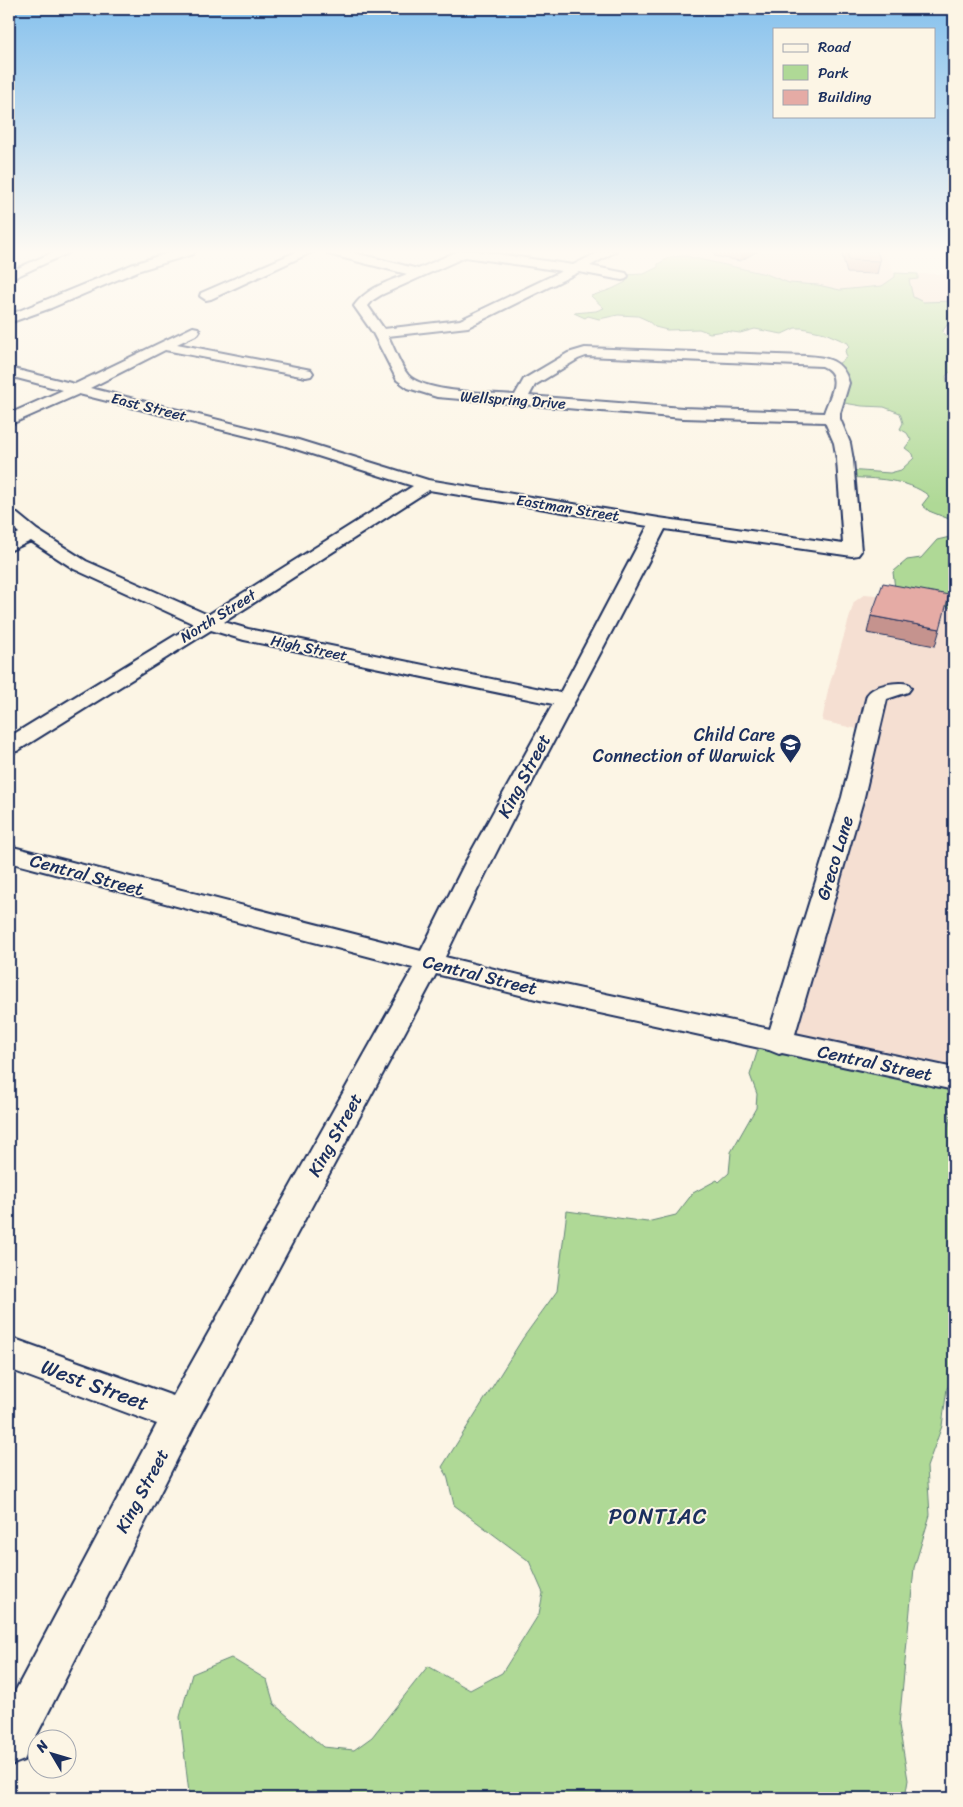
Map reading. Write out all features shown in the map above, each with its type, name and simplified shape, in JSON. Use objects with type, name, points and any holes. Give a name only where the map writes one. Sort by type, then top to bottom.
[{"type":"street","points":[[9,420],[77,389],[185,335]]},
{"type":"street","name":"Wellspring Drive","points":[[381,335],[402,377],[413,385],[453,396],[520,399],[683,413],[832,418]]},
{"type":"street","points":[[164,346],[306,373]]},
{"type":"street","points":[[520,399],[529,382],[573,356],[585,352],[806,360],[830,364],[836,369],[842,385],[837,403],[832,409],[832,418]]},
{"type":"street","name":"East Street","points":[[9,372],[289,442]]},
{"type":"street","name":"Eastman Street","points":[[289,442],[426,485],[658,523],[852,551],[843,445],[832,418]]},
{"type":"street","name":"North Street","points":[[9,746],[209,624],[312,556],[426,485]]},
{"type":"street","name":"High Street","points":[[9,516],[65,558],[209,624],[244,634],[565,700]]},
{"type":"street","name":"King Street","points":[[9,1745],[181,1416],[429,962],[477,863],[565,700],[590,658],[658,523]]},
{"type":"street","points":[[9,546],[31,534]]},
{"type":"street","name":"Greco Lane","points":[[779,1042],[854,797],[877,695],[901,688]]},
{"type":"street","name":"Central Street","points":[[9,854],[540,990],[954,1080]]},
{"type":"street","name":"West Street","points":[[9,1353],[181,1416]]},
{"type":"shaded area","points":[[865,594],[896,597],[954,608],[954,1054],[952,1068],[789,1043],[866,731],[822,721],[828,690],[854,602]]},
{"type":"green space","points":[[830,335],[945,335],[954,345],[954,368],[946,376],[951,404],[954,408],[954,456],[952,457],[954,461],[954,521],[929,511],[922,505],[929,496],[911,486],[890,480],[847,477],[847,470],[890,473],[901,470],[914,458],[913,454],[905,448],[911,440],[907,433],[900,429],[903,423],[900,413],[884,407],[838,402],[834,367],[847,357],[845,351],[849,347],[848,343]]},
{"type":"green space","points":[[954,532],[954,608],[896,597],[893,572],[907,560],[921,558],[937,540],[950,537]]},
{"type":"green space","points":[[761,1040],[946,1076],[950,1122],[954,1137],[954,1380],[947,1388],[942,1426],[927,1467],[930,1515],[914,1568],[899,1725],[908,1780],[905,1798],[196,1798],[189,1793],[180,1717],[192,1674],[231,1658],[267,1680],[274,1704],[323,1747],[354,1750],[372,1737],[428,1666],[470,1690],[502,1673],[539,1614],[543,1593],[529,1561],[454,1505],[447,1475],[442,1467],[523,1338],[557,1291],[567,1211],[647,1222],[676,1215],[693,1193],[717,1180],[719,1182],[729,1173],[731,1152],[756,1108],[757,1094],[750,1075]]},
{"type":"building","points":[[883,583],[949,595],[940,629],[871,616]]},
{"type":"place","name":"Child Care Connection of Warwick","points":[[791,764]]},
{"type":"district","name":"PONTIAC","points":[[658,1516]]}]
